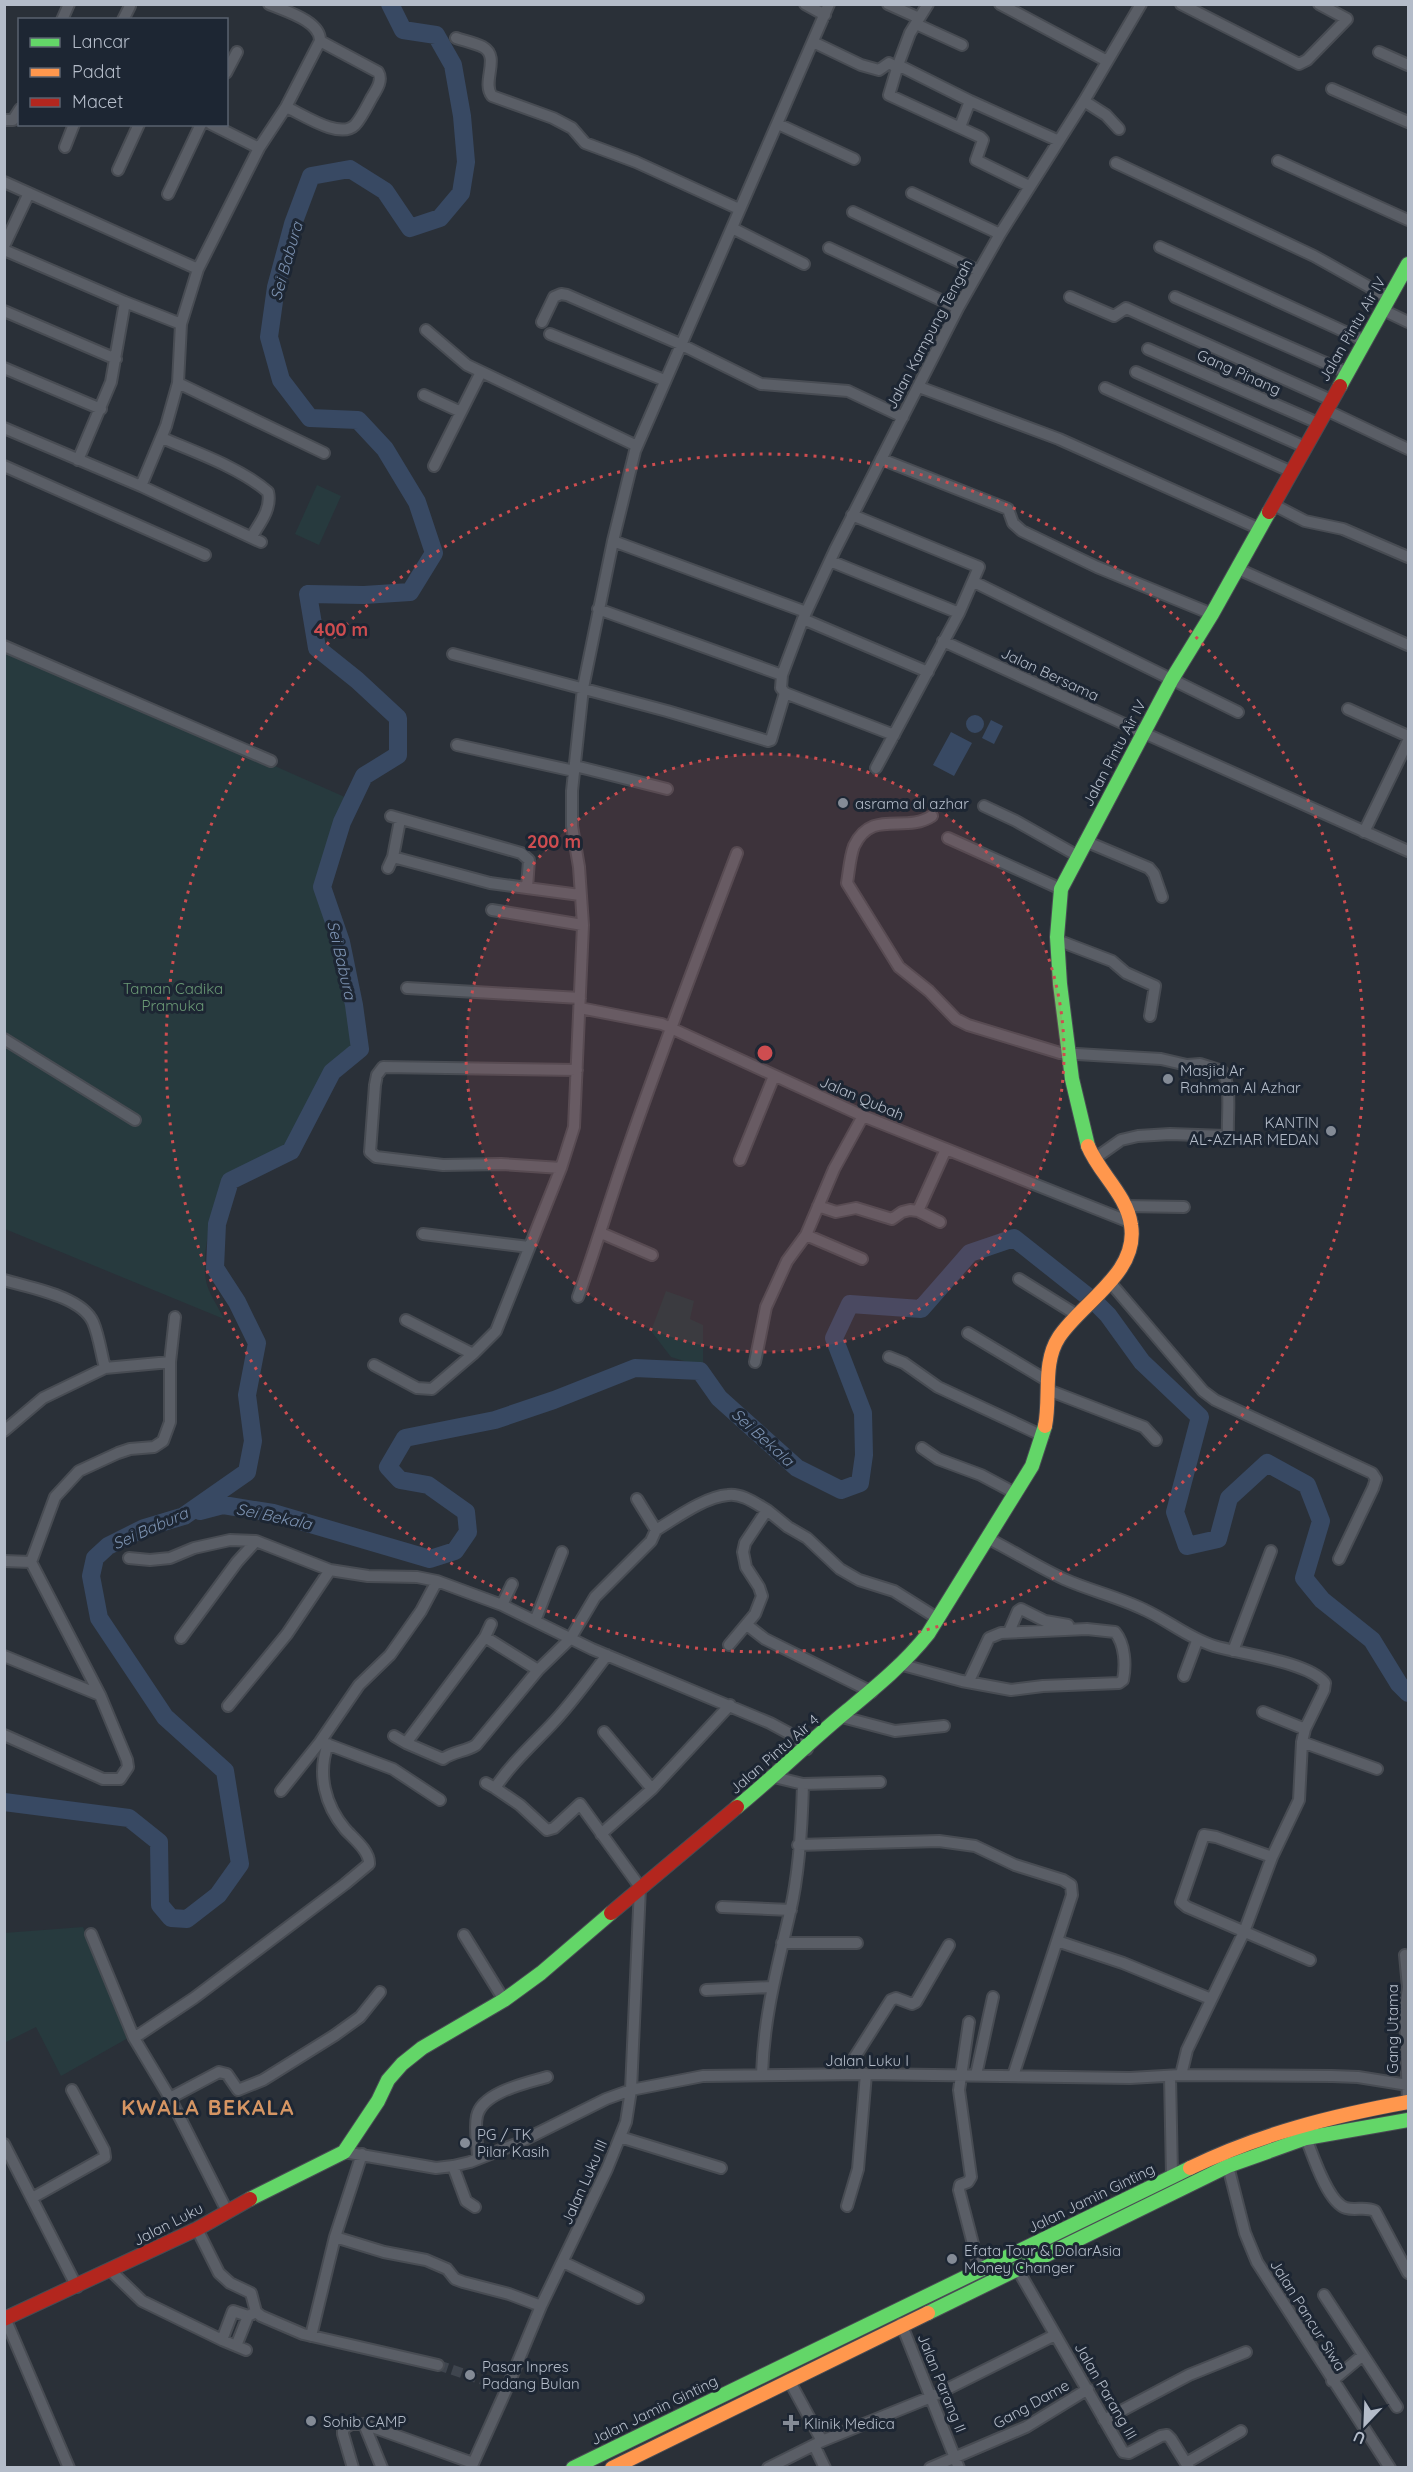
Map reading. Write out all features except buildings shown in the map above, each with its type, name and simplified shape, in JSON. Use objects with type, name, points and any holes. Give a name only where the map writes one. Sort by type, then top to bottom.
[{"type":"main road","name":"Jalan Pintu Air IV","points":[[1132,1223],[1086,1142],[1069,1054],[1057,940],[1057,910],[1061,889],[1172,679],[1238,569],[1408,264]]},
{"type":"main road","points":[[1105,1286],[1129,1250],[1132,1223]]},
{"type":"main road","name":"Jalan Pintu Air 4","points":[[344,2152],[378,2100],[388,2080],[402,2064],[430,2043],[504,2000],[549,1966],[640,1887],[807,1749],[872,1692],[922,1642],[1032,1466],[1043,1436],[1051,1351],[1062,1332],[1105,1286]]},
{"type":"main road","name":"Jalan Jamin Ginting","points":[[573,2468],[1232,2148],[1319,2120],[1408,2102]]},
{"type":"main road","name":"Jalan Jamin Ginting","points":[[613,2467],[1228,2166],[1306,2138],[1408,2120]]},
{"type":"main road","name":"Jalan Luku","points":[[5,2319],[197,2229],[227,2211],[344,2152]]},
{"type":"street","points":[[63,18],[69,4]]},
{"type":"street","points":[[141,486],[162,438],[178,383],[181,324],[198,269],[259,148],[286,107],[320,41],[321,36],[314,26],[269,4]]},
{"type":"street","points":[[374,1365],[417,1388],[432,1389],[496,1331],[561,1168],[574,1127],[583,925],[579,867],[572,826],[575,768],[584,688],[598,609],[637,446],[827,10],[805,4]]},
{"type":"street","points":[[888,4],[962,45]]},
{"type":"street","points":[[928,4],[902,50],[890,95],[982,139],[976,160],[1029,186]]},
{"type":"street","points":[[1000,4],[1107,61]]},
{"type":"street","name":"Jalan Kampung Tengah","points":[[782,675],[804,616],[852,515],[958,308],[1000,234],[1084,101],[1141,4]]},
{"type":"street","points":[[1181,4],[1299,64],[1307,60],[1347,19],[1319,4]]},
{"type":"street","points":[[124,18],[130,6]]},
{"type":"street","points":[[456,38],[485,48],[489,52],[491,63],[487,89],[492,96],[553,118],[572,128],[585,143],[636,162],[740,209]]},
{"type":"street","points":[[286,107],[334,130],[345,130],[356,123],[376,90],[380,81],[378,72],[320,41]]},
{"type":"street","points":[[813,42],[861,65],[879,70],[888,63],[897,66],[1059,141]]},
{"type":"street","points":[[228,69],[237,52]]},
{"type":"street","points":[[1379,52],[1408,65]]},
{"type":"street","points":[[1332,89],[1408,122]]},
{"type":"street","points":[[960,127],[970,101]]},
{"type":"street","points":[[1084,101],[1106,115],[1119,129]]},
{"type":"street","points":[[4,120],[13,120],[18,112]]},
{"type":"street","points":[[778,124],[854,159]]},
{"type":"street","points":[[65,147],[73,126]]},
{"type":"street","points":[[118,170],[138,126]]},
{"type":"street","points":[[168,194],[200,126]]},
{"type":"street","points":[[215,126],[259,148]]},
{"type":"street","points":[[1278,160],[1408,220]]},
{"type":"street","points":[[1116,163],[1314,255],[1386,304],[1408,322]]},
{"type":"street","points":[[4,182],[198,269]]},
{"type":"street","points":[[29,193],[4,248],[125,302],[181,324]]},
{"type":"street","points":[[912,193],[1000,234]]},
{"type":"street","points":[[853,212],[979,271]]},
{"type":"street","points":[[732,228],[804,264]]},
{"type":"street","points":[[829,248],[958,308]]},
{"type":"street","points":[[1160,248],[1365,341]]},
{"type":"street","points":[[542,322],[554,297],[561,294],[680,344],[766,385],[848,391],[903,417]]},
{"type":"street","points":[[1070,297],[1114,316],[1126,308],[1328,405],[1408,449]]},
{"type":"street","points":[[1175,297],[1346,372]]},
{"type":"street","points":[[78,460],[111,382],[125,302]]},
{"type":"street","points":[[4,311],[116,359]]},
{"type":"street","points":[[426,330],[459,359],[481,372],[637,446]]},
{"type":"street","points":[[550,334],[664,380]]},
{"type":"street","name":"Gang Pinang","points":[[1148,349],[1318,423]]},
{"type":"street","points":[[4,368],[101,409]]},
{"type":"street","points":[[434,466],[481,372]]},
{"type":"street","points":[[1136,372],[1305,447]]},
{"type":"street","points":[[178,383],[324,453]]},
{"type":"street","points":[[919,387],[1059,440],[1260,529]]},
{"type":"street","points":[[1105,388],[1292,472]]},
{"type":"street","points":[[424,395],[461,412]]},
{"type":"street","points":[[4,428],[141,486],[256,539],[270,499],[268,492],[257,483],[207,457],[162,438]]},
{"type":"street","points":[[881,459],[1008,509],[1013,523],[1022,531],[1097,567],[1212,614]]},
{"type":"street","points":[[4,466],[205,555]]},
{"type":"street","points":[[1274,505],[1305,521],[1343,529],[1408,557]]},
{"type":"street","points":[[852,515],[976,565],[979,570],[928,672],[876,768]]},
{"type":"street","points":[[613,541],[804,616],[928,672]]},
{"type":"street","points":[[830,561],[958,613]]},
{"type":"street","points":[[1238,569],[1408,645]]},
{"type":"street","points":[[974,582],[1238,712]]},
{"type":"street","points":[[598,609],[782,675],[781,688],[785,693],[894,735]]},
{"type":"street","name":"Jalan Bersama","points":[[943,641],[1144,734],[1408,851]]},
{"type":"street","points":[[4,646],[272,761]]},
{"type":"street","points":[[453,654],[584,688],[768,741],[771,740],[785,693]]},
{"type":"street","points":[[1348,710],[1408,738],[1364,832]]},
{"type":"street","points":[[457,745],[667,789]]},
{"type":"street","points":[[984,806],[1078,856]]},
{"type":"street","points":[[932,816],[916,823],[883,823],[870,827],[855,846],[847,883],[899,967],[929,991],[956,1019],[968,1025],[1069,1054],[1161,1059],[1187,1065],[1200,1064],[1222,1071],[1228,1087],[1228,1133],[1226,1136],[1170,1134],[1138,1136],[1121,1140],[1094,1159]]},
{"type":"street","points":[[388,868],[393,857],[395,818],[521,853],[529,860],[527,888]]},
{"type":"street","points":[[948,838],[1061,889]]},
{"type":"street","points":[[1085,841],[1149,868],[1154,874],[1162,897]]},
{"type":"street","points":[[578,1297],[628,1146],[737,853]]},
{"type":"street","points":[[393,857],[490,883],[580,895]]},
{"type":"street","points":[[492,910],[583,925]]},
{"type":"street","points":[[1057,940],[1112,961],[1122,971],[1155,986],[1150,1016]]},
{"type":"street","name":"Jalan Qubah","points":[[407,988],[580,1004],[672,1028],[863,1116],[1132,1223]]},
{"type":"street","points":[[4,1039],[135,1120]]},
{"type":"street","points":[[561,1168],[501,1164],[443,1166],[376,1157],[370,1152],[375,1085],[377,1075],[383,1067],[577,1070]]},
{"type":"street","points":[[740,1160],[774,1076]]},
{"type":"street","points":[[755,1362],[766,1307],[787,1261],[806,1235],[834,1169],[863,1116]]},
{"type":"street","points":[[918,1210],[946,1149]]},
{"type":"street","points":[[818,1206],[836,1212],[856,1208],[892,1219],[906,1210],[918,1210],[940,1222]]},
{"type":"street","points":[[1124,1206],[1184,1207]]},
{"type":"street","points":[[601,1233],[652,1255]]},
{"type":"street","points":[[423,1234],[529,1247]]},
{"type":"street","points":[[806,1235],[862,1259]]},
{"type":"street","points":[[1018,1279],[1078,1313]]},
{"type":"street","points":[[4,1280],[76,1304],[93,1322],[105,1368]]},
{"type":"street","points":[[1105,1286],[1203,1391],[1215,1400],[1372,1473],[1376,1479],[1373,1488],[1339,1560]]},
{"type":"street","points":[[4,1735],[103,1779],[120,1779],[128,1767],[100,1695],[31,1562],[56,1497],[79,1471],[118,1453],[130,1449],[154,1447],[163,1441],[170,1422],[170,1362],[175,1317]]},
{"type":"street","points":[[406,1320],[473,1354]]},
{"type":"street","points":[[968,1333],[1048,1385],[1144,1427],[1156,1440]]},
{"type":"street","points":[[889,1357],[904,1363],[938,1388],[1043,1436]]},
{"type":"street","points":[[4,1431],[44,1398],[105,1368],[170,1362]]},
{"type":"street","points":[[922,1448],[938,1459],[981,1475],[1015,1494]]},
{"type":"street","points":[[394,1736],[443,1759],[459,1751],[467,1751],[476,1745],[538,1670],[570,1639],[595,1597],[647,1546],[656,1530],[688,1510],[729,1494],[746,1499],[767,1510],[788,1527],[807,1538],[840,1569],[859,1580],[894,1591],[937,1618]]},
{"type":"street","points":[[637,1499],[656,1530]]},
{"type":"street","points":[[729,1645],[755,1614],[762,1596],[759,1587],[746,1568],[743,1552],[745,1543],[767,1510]]},
{"type":"street","points":[[987,1538],[1065,1579],[1149,1611],[1197,1641],[1233,1652],[1276,1660],[1320,1677],[1325,1683],[1324,1690],[1305,1729],[1302,1742],[1299,1800],[1272,1857],[1244,1932],[1175,2076],[1172,2176]]},
{"type":"street","points":[[129,1558],[150,1560],[170,1558],[194,1548],[230,1540],[256,1541],[330,1570],[368,1576],[417,1577],[436,1581],[502,1605],[570,1639],[730,1705],[796,1737],[807,1749]]},
{"type":"street","points":[[181,1638],[237,1562],[256,1541]]},
{"type":"street","points":[[1233,1652],[1271,1551]]},
{"type":"street","points":[[535,1621],[562,1552]]},
{"type":"street","points":[[4,1561],[31,1562]]},
{"type":"street","points":[[228,1706],[288,1634],[330,1570]]},
{"type":"street","points":[[281,1791],[324,1743],[359,1684],[390,1655],[422,1611],[436,1581]]},
{"type":"street","points":[[502,1605],[512,1584]]},
{"type":"street","points":[[898,1664],[1011,1690],[1043,1686],[1119,1683],[1123,1680],[1125,1666],[1118,1634],[1115,1632],[1045,1621],[1021,1609],[1009,1632]]},
{"type":"street","points":[[406,1743],[485,1637],[491,1624]]},
{"type":"street","points":[[747,1625],[765,1639],[872,1692]]},
{"type":"street","points":[[969,1681],[989,1638],[1009,1632],[1087,1629]]},
{"type":"street","points":[[485,1637],[538,1670]]},
{"type":"street","points":[[1184,1676],[1197,1641]]},
{"type":"street","points":[[607,1655],[571,1702],[491,1786],[520,1804],[547,1830],[552,1830],[580,1804],[640,1887]]},
{"type":"street","points":[[4,1656],[100,1695]]},
{"type":"street","points":[[601,1834],[652,1789],[730,1705]]},
{"type":"street","points":[[1263,1712],[1305,1729]]},
{"type":"street","points":[[842,1717],[895,1731],[944,1726]]},
{"type":"street","points":[[604,1732],[652,1789]]},
{"type":"street","points":[[1302,1742],[1377,1769]]},
{"type":"street","points":[[324,1743],[393,1769],[440,1800]]},
{"type":"street","points":[[134,2038],[202,1992],[369,1864],[365,1851],[330,1807],[324,1789],[324,1743]]},
{"type":"street","points":[[774,1777],[803,1784],[880,1782]]},
{"type":"street","points":[[762,2074],[765,2025],[771,1987],[790,1910],[803,1784]]},
{"type":"street","points":[[1272,1857],[1208,1835],[1203,1837],[1181,1902],[1310,1960]]},
{"type":"street","points":[[798,1845],[939,1841],[987,1849],[1015,1864],[1063,1880],[1071,1885],[1072,1895],[1013,2076]]},
{"type":"street","name":"Jalan Luku III","points":[[472,2465],[504,2387],[626,2122],[631,2090],[640,1887]]},
{"type":"street","points":[[722,1907],[790,1910]]},
{"type":"street","points":[[92,1934],[134,2038],[170,2098],[227,2211]]},
{"type":"street","points":[[464,1935],[504,2000]]},
{"type":"street","points":[[1057,1941],[1132,1967],[1211,1999]]},
{"type":"street","points":[[782,1943],[857,1943]]},
{"type":"street","points":[[844,2074],[891,2000],[896,1998],[912,2004],[916,2002],[949,1945]]},
{"type":"street","name":"Gang Utama","points":[[1405,1955],[1408,1987],[1408,2102]]},
{"type":"street","points":[[706,1990],[771,1987]]},
{"type":"street","points":[[170,2098],[219,2072],[227,2074],[238,2090],[262,2080],[360,2017],[380,1992]]},
{"type":"street","points":[[976,2075],[993,1997]]},
{"type":"street","points":[[969,2022],[960,2076],[960,2100],[971,2177],[968,2182],[960,2185],[958,2190],[980,2271]]},
{"type":"street","points":[[847,2206],[858,2169],[866,2074]]},
{"type":"street","name":"Jalan Luku I","points":[[344,2152],[436,2168],[453,2166],[516,2144],[591,2106],[631,2090],[704,2076],[866,2074],[1130,2078],[1341,2076],[1408,2085]]},
{"type":"street","points":[[478,2158],[477,2116],[484,2103],[515,2086],[548,2077]]},
{"type":"street","points":[[32,2198],[105,2157],[104,2150],[72,2090]]},
{"type":"street","points":[[620,2137],[721,2168]]},
{"type":"street","points":[[1306,2138],[1335,2202],[1347,2208],[1369,2208],[1375,2211],[1408,2273]]},
{"type":"street","points":[[4,2144],[77,2287]]},
{"type":"street","points":[[311,2336],[335,2237],[363,2154]]},
{"type":"street","points":[[453,2166],[466,2201],[475,2207]]},
{"type":"street","name":"Jalan Pancur Siwa","points":[[1228,2166],[1245,2233],[1257,2262],[1390,2468]]},
{"type":"street","points":[[197,2229],[219,2273],[230,2283],[251,2293],[252,2314],[238,2341]]},
{"type":"street","points":[[335,2237],[384,2252],[426,2260],[447,2269],[456,2279],[463,2282],[509,2294],[541,2306]]},
{"type":"street","points":[[563,2262],[638,2298]]},
{"type":"street","name":"Jalan Parang III","points":[[1018,2270],[1124,2452],[1129,2453],[1167,2435],[1172,2439],[1188,2465]]},
{"type":"street","points":[[111,2271],[142,2301],[246,2350]]},
{"type":"street","points":[[1324,2295],[1397,2407]]},
{"type":"street","name":"Jalan Parang II","points":[[896,2310],[957,2462]]},
{"type":"street","points":[[222,2340],[233,2311],[252,2314],[311,2336],[438,2365]]},
{"type":"street","points":[[5,2319],[69,2468]]},
{"type":"street","points":[[771,2467],[818,2443],[931,2397],[1055,2335]]},
{"type":"street","points":[[1104,2420],[1189,2375],[1246,2352]]},
{"type":"street","points":[[1332,2381],[1363,2355]]},
{"type":"street","points":[[789,2380],[818,2443],[825,2468]]},
{"type":"street","name":"Gang Dame","points":[[930,2468],[957,2462],[1026,2427],[1088,2389]]},
{"type":"street","points":[[353,2468],[343,2429],[351,2424],[364,2424],[472,2465]]},
{"type":"street","points":[[364,2424],[382,2468]]},
{"type":"street","points":[[1188,2465],[1241,2431]]},
{"type":"green space","points":[[317,485],[341,496],[319,545],[295,534]]},
{"type":"green space","name":"Taman Cadika Pramuka","points":[[4,646],[347,798],[316,888],[339,962],[354,1046],[325,1070],[286,1148],[225,1176],[209,1230],[205,1259],[207,1285],[224,1319],[5,1229]]},
{"type":"green space","points":[[666,1291],[694,1301],[690,1319],[703,1325],[703,1367],[671,1357],[651,1331]]},
{"type":"green space","points":[[83,1927],[128,2038],[61,2076],[36,2027],[6,2042],[4,2039],[4,1933]]},
{"type":"water","points":[[975,715],[981,718],[984,724],[981,730],[975,733],[969,730],[966,724],[969,718]]},
{"type":"water","points":[[991,720],[1003,726],[994,744],[982,738]]},
{"type":"water","points":[[951,732],[972,743],[954,776],[933,765]]},
{"type":"waterway","name":"Sei Babura","points":[[4,1802],[129,1818],[159,1842],[160,1905],[171,1918],[187,1919],[218,1895],[240,1864],[225,1771],[165,1717],[99,1618],[91,1576],[95,1558],[108,1546],[144,1528],[184,1516],[247,1472],[253,1441],[247,1395],[257,1343],[237,1302],[215,1268],[217,1224],[230,1181],[291,1151],[332,1072],[360,1049],[341,942],[322,887],[342,822],[364,776],[398,755],[398,718],[357,680],[317,648],[308,594],[364,595],[410,592],[434,553],[417,502],[385,449],[358,420],[310,418],[281,380],[269,337],[276,287],[293,224],[311,176],[350,169],[385,191],[410,228],[440,218],[461,193],[466,162],[462,116],[453,65],[436,35],[403,30],[390,4]]},
{"type":"waterway","name":"Sei Bekala","points":[[200,1511],[223,1505],[273,1513],[430,1559],[455,1551],[468,1532],[466,1512],[428,1485],[400,1480],[388,1467],[405,1438],[495,1420],[635,1368],[700,1371],[719,1398],[797,1468],[841,1490],[860,1483],[864,1455],[863,1413],[834,1338],[850,1304],[921,1309],[970,1253],[1014,1238],[1096,1303],[1108,1315],[1142,1362],[1200,1417],[1175,1512],[1187,1546],[1218,1539],[1229,1498],[1267,1463],[1307,1485],[1321,1521],[1304,1578],[1322,1600],[1372,1640],[1399,1684],[1408,1693]]},
{"type":"tunnel","points":[[438,2365],[501,2386]]},
{"type":"traffic: fast","points":[[1340,386],[1408,264]]},
{"type":"traffic: fast","points":[[1088,1146],[1072,1079],[1060,984],[1057,937],[1061,889],[1172,679],[1212,614],[1269,512]]},
{"type":"traffic: fast","points":[[737,1807],[890,1674],[928,1634],[1032,1466],[1045,1426]]},
{"type":"traffic: fast","points":[[250,2199],[344,2152],[378,2101],[388,2080],[402,2064],[422,2048],[504,2000],[541,1973],[611,1913]]},
{"type":"traffic: fast","points":[[928,2313],[1228,2166],[1306,2138],[1408,2120]]},
{"type":"traffic: fast","points":[[573,2468],[1190,2168]]},
{"type":"traffic: slow","points":[[1045,1426],[1050,1358],[1054,1347],[1069,1324],[1118,1272],[1131,1242],[1131,1225],[1124,1204],[1088,1146]]},
{"type":"traffic: slow","points":[[1190,2168],[1269,2136],[1351,2113],[1408,2102]]},
{"type":"traffic: slow","points":[[612,2468],[928,2313]]},
{"type":"traffic: jam","points":[[1269,512],[1340,386]]},
{"type":"traffic: jam","points":[[611,1913],[737,1807]]},
{"type":"traffic: jam","points":[[4,2319],[197,2229],[250,2199]]},
{"type":"place","name":"asrama al azhar","points":[[843,803]]},
{"type":"place","name":"Masjid Ar Rahman Al Azhar","points":[[1168,1079]]},
{"type":"place","name":"KANTIN AL-AZHAR MEDAN","points":[[1331,1131]]},
{"type":"place","name":"PG / TK Pilar Kasih","points":[[465,2143]]},
{"type":"place","name":"Efata Tour & DolarAsia Money Changer","points":[[952,2259]]},
{"type":"place","name":"Pasar Inpres Padang Bulan","points":[[470,2375]]},
{"type":"place","name":"Sohib CAMP","points":[[311,2421]]},
{"type":"place","name":"Klinik Medica","points":[[791,2423]]},
{"type":"district","name":"KWALA BEKALA","points":[[208,2107]]}]
